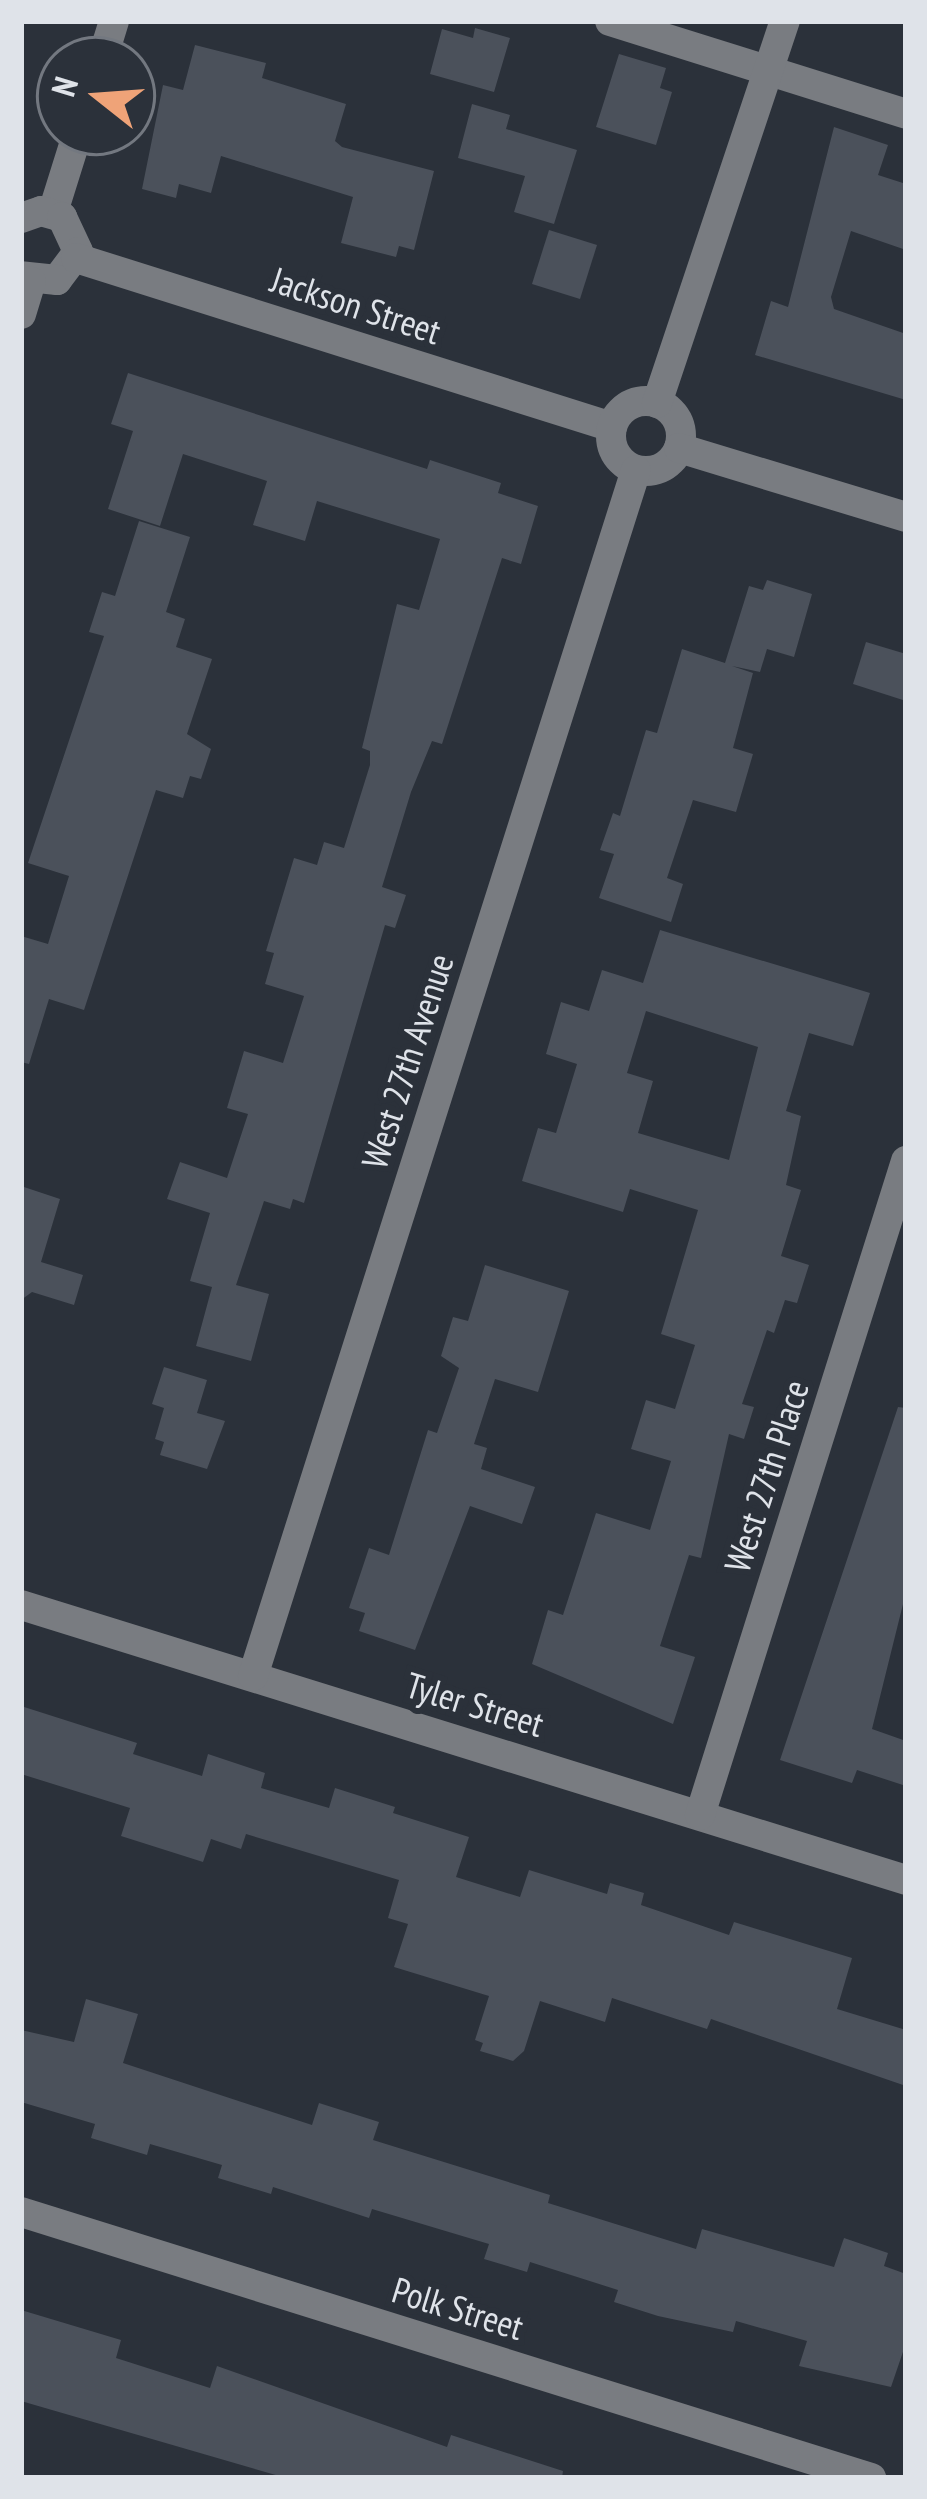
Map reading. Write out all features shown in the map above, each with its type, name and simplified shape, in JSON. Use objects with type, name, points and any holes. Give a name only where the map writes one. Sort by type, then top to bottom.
[{"type":"street","points":[[610,21],[906,114]]},
{"type":"street","points":[[657,403],[784,21]]},
{"type":"street","points":[[53,212],[71,156]]},
{"type":"street","points":[[21,218],[53,212]]},
{"type":"street","points":[[21,314],[26,279],[57,280],[76,257],[74,230],[53,212]]},
{"type":"street","name":"Jackson Street","points":[[76,257],[612,427]]},
{"type":"street","points":[[657,403],[677,421],[679,448],[660,469],[636,470],[614,452],[612,427],[633,404],[657,403]]},
{"type":"street","points":[[679,448],[906,517]]},
{"type":"street","name":"West 27th Avenue","points":[[253,1676],[636,470]]},
{"type":"street","name":"West 27th Place","points":[[700,1815],[906,1161]]},
{"type":"street","name":"Tyler Street","points":[[21,1605],[906,1880]]},
{"type":"street","name":"Polk Street","points":[[21,2212],[871,2478]]},
{"type":"building","points":[[475,28],[510,38],[494,92],[430,74],[442,29],[473,38]]},
{"type":"building","points":[[195,45],[266,63],[262,78],[346,104],[335,141],[342,147],[434,171],[414,250],[399,246],[396,257],[341,243],[353,197],[221,156],[211,193],[179,184],[176,198],[142,189],[149,156],[156,156],[163,85],[183,90]]},
{"type":"building","points":[[619,54],[666,68],[660,88],[672,92],[656,145],[596,127]]},
{"type":"building","points":[[472,104],[510,115],[506,129],[577,150],[554,224],[514,212],[525,176],[458,158]]},
{"type":"building","points":[[834,127],[888,145],[878,175],[906,184],[906,250],[851,231],[831,297],[834,309],[906,334],[906,400],[755,355],[771,301],[788,307]]},
{"type":"building","points":[[549,230],[597,245],[580,299],[532,284]]},
{"type":"building","points":[[128,373],[427,469],[430,460],[501,483],[498,493],[538,506],[521,564],[502,558],[442,744],[432,741],[411,792],[382,887],[406,895],[395,928],[385,925],[304,1203],[293,1199],[290,1209],[264,1201],[236,1285],[269,1294],[251,1361],[196,1346],[212,1287],[190,1281],[210,1213],[167,1199],[180,1162],[227,1178],[248,1114],[227,1108],[244,1051],[283,1063],[304,996],[265,984],[274,953],[266,951],[294,858],[317,865],[324,842],[344,848],[370,765],[370,751],[362,748],[397,604],[419,610],[440,539],[317,501],[305,541],[253,525],[267,481],[183,454],[160,526],[108,509],[133,431],[111,424]]},
{"type":"building","points":[[139,521],[190,537],[166,612],[185,619],[176,647],[212,659],[187,734],[211,749],[201,779],[190,776],[183,798],[156,790],[84,1010],[49,999],[29,1064],[21,1062],[21,936],[48,944],[69,876],[28,863],[104,636],[89,632],[102,592],[115,596]]},
{"type":"building","points":[[767,580],[812,594],[794,657],[767,649],[760,672],[732,666],[753,673],[733,748],[753,754],[736,812],[693,800],[667,878],[683,884],[671,922],[599,898],[614,854],[600,850],[613,813],[620,816],[646,730],[657,733],[682,649],[725,663],[749,586],[763,590]]},
{"type":"building","points":[[866,642],[906,654],[906,701],[853,684]]},
{"type":"building","points":[[660,930],[870,993],[853,1046],[809,1033],[786,1111],[801,1116],[786,1185],[801,1190],[781,1256],[809,1265],[797,1303],[785,1300],[774,1333],[767,1330],[742,1404],[754,1407],[744,1439],[729,1434],[701,1558],[689,1555],[660,1646],[695,1657],[673,1724],[532,1664],[548,1610],[563,1615],[596,1513],[650,1530],[671,1461],[631,1449],[646,1400],[675,1409],[695,1345],[661,1334],[698,1210],[630,1189],[623,1212],[522,1181],[538,1128],[556,1133],[577,1064],[546,1054],[561,1002],[589,1011],[602,970],[643,983]],"holes":[[[646,1011],[758,1047],[729,1160],[638,1133],[653,1081],[627,1073]]]},
{"type":"building","points":[[21,1186],[60,1199],[41,1262],[83,1275],[74,1305],[32,1292],[21,1300]]},
{"type":"building","points":[[485,1265],[569,1291],[538,1392],[495,1379],[474,1444],[487,1448],[481,1469],[535,1487],[522,1524],[470,1506],[415,1650],[359,1631],[365,1613],[349,1608],[369,1548],[389,1555],[428,1430],[437,1433],[459,1368],[441,1356],[453,1317],[468,1321]]},
{"type":"building","points":[[164,1367],[207,1380],[197,1413],[225,1421],[207,1469],[160,1455],[164,1442],[155,1439],[164,1408],[152,1404]]},
{"type":"building","points":[[898,1407],[906,1408],[906,1592],[872,1729],[906,1741],[906,1786],[857,1770],[852,1783],[780,1760]]},
{"type":"building","points":[[21,1706],[137,1743],[133,1754],[202,1776],[208,1754],[265,1773],[261,1788],[329,1808],[335,1788],[395,1807],[393,1813],[469,1837],[456,1877],[520,1897],[529,1870],[607,1894],[610,1883],[644,1893],[641,1905],[729,1935],[734,1922],[852,1958],[837,2009],[906,2030],[906,2086],[711,2019],[707,2029],[612,1998],[605,2022],[540,2001],[524,2051],[513,2061],[480,2051],[483,2043],[475,2040],[489,1996],[394,1967],[408,1924],[388,1918],[399,1880],[246,1834],[241,1849],[211,1839],[203,1862],[121,1836],[130,1808],[21,1774]]},
{"type":"building","points":[[86,1999],[138,2014],[123,2063],[312,2125],[319,2103],[379,2122],[373,2140],[550,2195],[548,2203],[696,2249],[702,2229],[834,2267],[844,2238],[888,2253],[884,2266],[906,2274],[906,2343],[891,2387],[799,2366],[807,2341],[736,2321],[733,2332],[658,2316],[614,2302],[618,2290],[530,2262],[527,2272],[484,2259],[489,2244],[372,2209],[369,2218],[273,2187],[271,2194],[218,2178],[222,2165],[150,2144],[147,2155],[91,2138],[95,2124],[21,2102],[21,2030],[74,2042]]},
{"type":"building","points":[[21,2310],[121,2340],[116,2358],[210,2388],[217,2366],[447,2447],[451,2435],[563,2471],[562,2478],[286,2478],[21,2401]]}]
